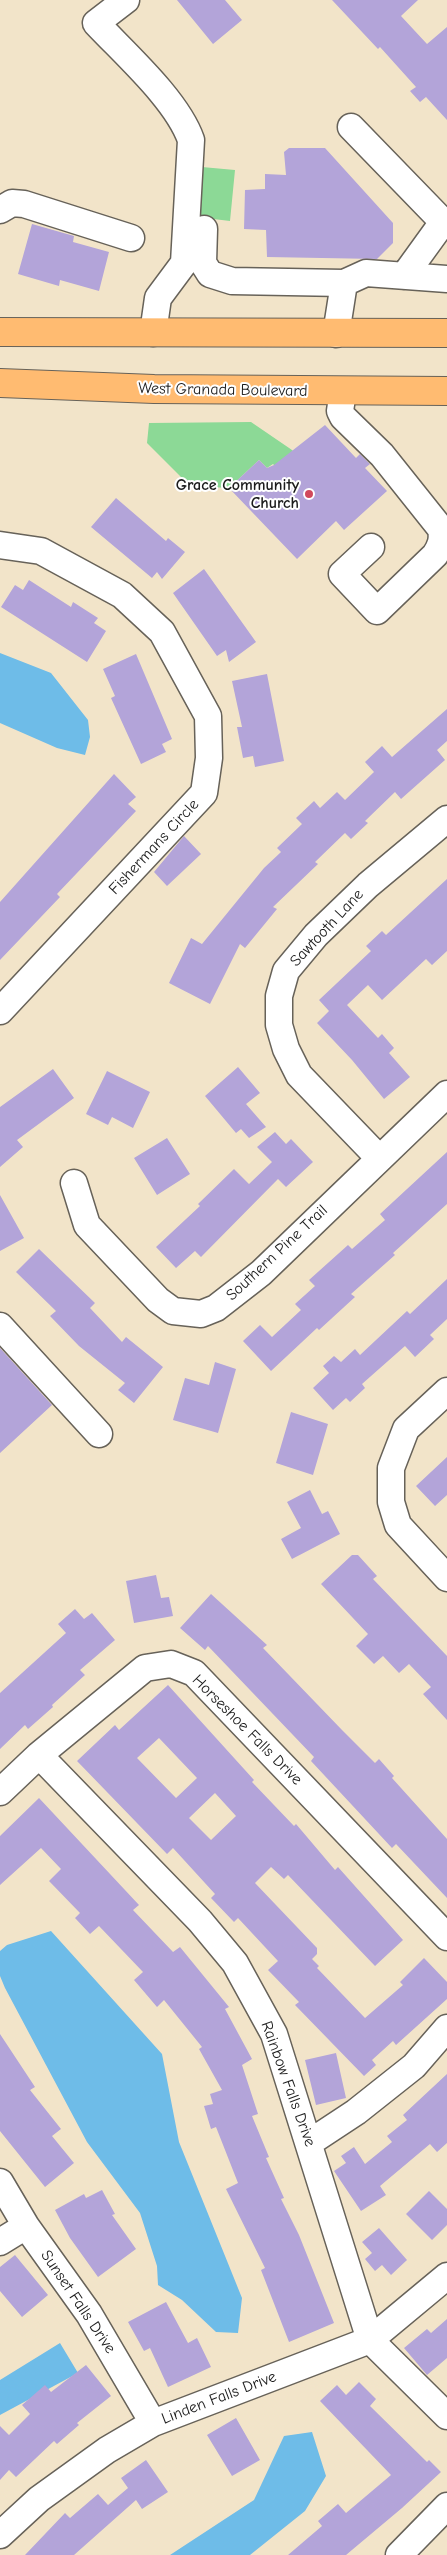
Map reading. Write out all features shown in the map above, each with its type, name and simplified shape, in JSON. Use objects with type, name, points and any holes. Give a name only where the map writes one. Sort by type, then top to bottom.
[{"type":"main road","points":[[0,332],[447,333]]},
{"type":"main road","points":[[0,350],[38,333]]},
{"type":"main road","name":"West Granada Boulevard","points":[[0,383],[154,389],[447,391]]},
{"type":"street","points":[[126,0],[96,23],[159,90],[185,124],[190,140],[184,263],[158,298],[154,333]]},
{"type":"street","points":[[352,127],[445,224],[404,276]]},
{"type":"street","points":[[0,210],[12,203],[24,204],[131,238]]},
{"type":"street","points":[[204,229],[203,263],[210,274],[232,282],[344,283],[366,273],[447,279]]},
{"type":"street","points":[[336,334],[344,283]]},
{"type":"street","points":[[343,391],[340,411],[343,417],[382,455],[441,529],[441,547],[435,555],[377,611],[342,574],[371,547]]},
{"type":"street","name":"Fishermans Circle","points":[[0,545],[41,551],[122,595],[162,632],[208,716],[209,758],[204,793],[0,1011]]},
{"type":"street","name":"Sawtooth Lane","points":[[378,1157],[299,1075],[286,1049],[279,1025],[279,996],[286,972],[316,935],[368,885],[447,819]]},
{"type":"street","name":"Southern Pine Trail","points":[[74,1183],[87,1226],[158,1300],[173,1311],[201,1314],[216,1308],[261,1273],[378,1157],[447,1094]]},
{"type":"street","points":[[0,1326],[100,1434]]},
{"type":"street","points":[[447,1391],[406,1429],[391,1468],[391,1502],[398,1525],[447,1578]]},
{"type":"street","name":"Horseshoe Falls Drive","points":[[0,1792],[39,1755],[145,1668],[171,1664],[194,1673],[447,1937]]},
{"type":"street","name":"Rainbow Falls Drive","points":[[39,1755],[200,1921],[235,1963],[274,2034],[370,2340]]},
{"type":"street","points":[[309,2143],[356,2112],[414,2066],[447,2028]]},
{"type":"street","name":"Sunset Falls Drive","points":[[0,2182],[26,2226],[89,2314],[153,2424]]},
{"type":"street","points":[[0,2242],[26,2226]]},
{"type":"street","name":"Linden Falls Drive","points":[[0,2535],[38,2498],[107,2450],[153,2424],[370,2340],[447,2276]]},
{"type":"street","points":[[370,2340],[447,2416]]},
{"type":"street","points":[[399,2555],[447,2506]]},
{"type":"green space","points":[[202,167],[235,170],[230,221],[197,217]]},
{"type":"green space","points":[[251,422],[292,450],[303,461],[286,477],[273,464],[267,468],[259,460],[229,488],[190,486],[147,443],[149,423]]},
{"type":"water","points":[[0,653],[51,673],[88,720],[90,737],[85,755],[57,748],[0,723]]},
{"type":"water","points":[[51,1931],[162,2054],[179,2142],[242,2298],[238,2333],[216,2332],[182,2300],[158,2285],[157,2266],[140,2213],[87,2142],[5,1988],[0,1976],[0,1951],[7,1945]]},
{"type":"water","points":[[60,2343],[78,2373],[0,2415],[0,2380]]},
{"type":"water","points":[[312,2432],[326,2476],[305,2511],[250,2555],[170,2555],[254,2500],[284,2436]]},
{"type":"building","points":[[177,0],[225,0],[242,20],[213,44]]},
{"type":"building","points":[[332,0],[418,0],[401,16],[427,44],[447,27],[447,120],[426,97],[420,102],[410,91],[416,87],[380,47],[378,49]]},
{"type":"building","points":[[289,148],[325,148],[393,223],[393,243],[377,259],[267,257],[266,230],[244,229],[245,190],[265,189],[265,174],[286,175],[284,152]]},
{"type":"building","points":[[32,224],[74,236],[73,242],[109,252],[99,291],[60,280],[59,286],[18,274]]},
{"type":"building","name":"Grace Community Church","points":[[325,425],[356,458],[360,454],[370,464],[365,468],[387,491],[344,530],[336,521],[297,559],[229,488],[259,460],[267,468],[274,465]]},
{"type":"building","points":[[116,498],[166,541],[168,538],[185,552],[162,579],[157,572],[152,578],[91,527]]},
{"type":"building","points":[[204,569],[256,642],[229,662],[226,650],[217,656],[173,593]]},
{"type":"building","points":[[29,580],[71,607],[73,602],[98,618],[94,623],[106,631],[87,662],[1,607],[15,585],[23,590]]},
{"type":"building","points":[[136,654],[172,739],[162,744],[166,752],[141,764],[111,698],[115,696],[103,669]]},
{"type":"building","points":[[267,674],[284,761],[255,767],[253,756],[243,758],[237,727],[242,727],[232,681]]},
{"type":"building","points":[[447,709],[447,741],[437,750],[445,760],[401,799],[395,792],[365,821],[368,823],[351,839],[345,833],[315,862],[318,864],[273,907],[277,909],[245,948],[240,944],[210,1004],[169,983],[191,938],[202,944],[264,868],[281,852],[277,848],[302,824],[296,818],[314,801],[320,808],[337,792],[345,800],[374,772],[365,762],[382,746],[392,757]]},
{"type":"building","points":[[114,774],[136,797],[128,804],[136,811],[57,894],[60,897],[0,960],[0,902]]},
{"type":"building","points":[[184,836],[201,854],[167,886],[154,872]]},
{"type":"building","points":[[447,879],[447,951],[432,965],[426,959],[382,1000],[368,985],[347,1005],[378,1038],[382,1034],[394,1048],[389,1053],[410,1077],[384,1099],[352,1060],[317,1023],[329,1011],[319,1000],[371,951],[366,946],[382,931],[386,935]]},
{"type":"building","points":[[238,1067],[260,1093],[246,1104],[266,1127],[249,1138],[241,1129],[236,1133],[205,1096]]},
{"type":"building","points":[[53,1069],[74,1098],[17,1140],[23,1147],[0,1167],[0,1107]]},
{"type":"building","points":[[107,1071],[150,1092],[133,1128],[112,1117],[108,1125],[86,1114]]},
{"type":"building","points":[[275,1132],[286,1144],[291,1139],[313,1162],[286,1187],[278,1179],[201,1257],[195,1251],[176,1268],[156,1247],[200,1206],[198,1204],[234,1169],[249,1184],[272,1162],[257,1147]]},
{"type":"building","points":[[167,1138],[190,1174],[157,1195],[134,1158]]},
{"type":"building","points":[[447,1152],[447,1204],[393,1253],[395,1255],[351,1294],[355,1297],[319,1330],[317,1328],[271,1371],[243,1341],[260,1325],[272,1337],[301,1310],[295,1304],[315,1286],[309,1280],[348,1245],[352,1249],[385,1220],[380,1214]]},
{"type":"building","points":[[0,1195],[24,1238],[0,1251]]},
{"type":"building","points":[[39,1249],[95,1303],[90,1308],[122,1342],[126,1337],[163,1367],[134,1403],[118,1390],[125,1383],[79,1346],[50,1316],[56,1311],[16,1272]]},
{"type":"building","points":[[447,1279],[447,1319],[430,1335],[434,1339],[415,1357],[405,1346],[362,1384],[365,1388],[350,1402],[346,1398],[333,1410],[313,1388],[329,1373],[323,1366],[334,1356],[341,1362],[355,1349],[360,1355],[407,1311],[410,1314]]},
{"type":"building","points":[[0,1348],[52,1405],[0,1453]]},
{"type":"building","points":[[215,1362],[236,1369],[218,1433],[173,1420],[185,1378],[209,1385]]},
{"type":"building","points":[[291,1412],[328,1424],[313,1475],[276,1463]]},
{"type":"building","points":[[447,1457],[447,1495],[435,1506],[416,1486]]},
{"type":"building","points":[[310,1490],[322,1514],[328,1511],[340,1534],[292,1559],[281,1539],[301,1528],[287,1502]]},
{"type":"building","points":[[352,1555],[358,1555],[377,1576],[373,1579],[447,1656],[447,1720],[423,1694],[431,1687],[409,1664],[399,1673],[383,1656],[374,1664],[356,1646],[368,1634],[321,1584]]},
{"type":"building","points":[[156,1575],[161,1598],[169,1597],[173,1616],[134,1623],[126,1581]]},
{"type":"building","points":[[211,1594],[267,1645],[263,1648],[375,1763],[379,1759],[394,1776],[392,1778],[447,1839],[447,1898],[396,1844],[392,1848],[311,1761],[314,1757],[208,1646],[205,1650],[180,1628]]},
{"type":"building","points":[[75,1609],[84,1619],[92,1613],[115,1640],[80,1670],[85,1675],[52,1705],[53,1707],[28,1729],[25,1725],[0,1749],[0,1693],[66,1633],[58,1624]]},
{"type":"building","points":[[168,1685],[254,1780],[252,1782],[294,1826],[296,1824],[335,1870],[338,1867],[403,1940],[375,1966],[288,1875],[284,1879],[271,1867],[255,1883],[317,1948],[317,1954],[312,1959],[319,1966],[317,1968],[365,2018],[403,1985],[400,1982],[424,1958],[447,1982],[447,1999],[396,2045],[393,2041],[372,2060],[376,2065],[364,2076],[295,2005],[299,2002],[268,1970],[278,1961],[238,1918],[234,1922],[211,1898],[215,1894],[173,1848],[167,1854],[77,1761],[115,1725],[119,1730]],"holes":[[[159,1738],[197,1778],[176,1798],[137,1758]],[[215,1793],[236,1816],[211,1840],[189,1818]]]},
{"type":"building","points":[[39,1798],[139,1905],[133,1910],[173,1952],[180,1947],[229,2007],[225,2009],[252,2059],[242,2065],[258,2114],[252,2116],[269,2157],[266,2158],[284,2198],[281,2199],[299,2235],[334,2323],[289,2342],[261,2270],[265,2268],[226,2189],[238,2183],[216,2127],[211,2129],[204,2106],[213,2104],[210,2094],[222,2090],[199,2049],[202,2047],[164,2000],[157,2007],[134,1980],[143,1972],[99,1926],[90,1934],[75,1918],[80,1913],[49,1881],[61,1869],[41,1848],[0,1885],[0,1836]]},
{"type":"building","points":[[0,2034],[35,2087],[30,2090],[61,2129],[52,2136],[74,2163],[45,2187],[0,2131]]},
{"type":"building","points":[[336,2053],[346,2098],[316,2105],[305,2060]]},
{"type":"building","points":[[447,2074],[447,2143],[437,2152],[430,2144],[380,2186],[386,2195],[361,2211],[334,2171],[346,2163],[341,2156],[354,2147],[365,2164],[392,2142],[387,2136],[407,2120],[403,2115]]},
{"type":"building","points":[[102,2190],[115,2214],[112,2215],[136,2249],[98,2277],[70,2238],[55,2210],[84,2194],[86,2198]]},
{"type":"building","points":[[429,2191],[447,2209],[447,2225],[432,2240],[406,2214]]},
{"type":"building","points":[[379,2228],[407,2260],[391,2275],[382,2265],[375,2271],[365,2259],[372,2253],[362,2242]]},
{"type":"building","points":[[15,2255],[48,2295],[22,2317],[0,2291],[0,2267]]},
{"type":"building","points":[[166,2302],[188,2343],[197,2338],[211,2367],[168,2387],[150,2348],[144,2351],[128,2322]]},
{"type":"building","points":[[447,2319],[447,2358],[427,2375],[404,2348],[427,2329],[431,2333]]},
{"type":"building","points":[[86,2365],[111,2396],[77,2423],[79,2425],[57,2444],[54,2441],[16,2477],[9,2470],[0,2480],[0,2426],[9,2435],[30,2414],[22,2405],[45,2385],[51,2392]]},
{"type":"building","points":[[359,2382],[376,2399],[370,2406],[427,2462],[429,2460],[441,2472],[346,2555],[288,2555],[322,2526],[318,2521],[338,2504],[346,2513],[391,2475],[320,2401],[337,2385],[346,2395]]},
{"type":"building","points":[[236,2418],[260,2460],[232,2476],[207,2435]]},
{"type":"building","points":[[146,2460],[168,2492],[142,2509],[136,2500],[74,2555],[25,2555],[65,2513],[70,2518],[98,2494],[108,2505],[128,2488],[121,2478]]},
{"type":"place","name":"Grace Community Church","points":[[309,494]]}]
